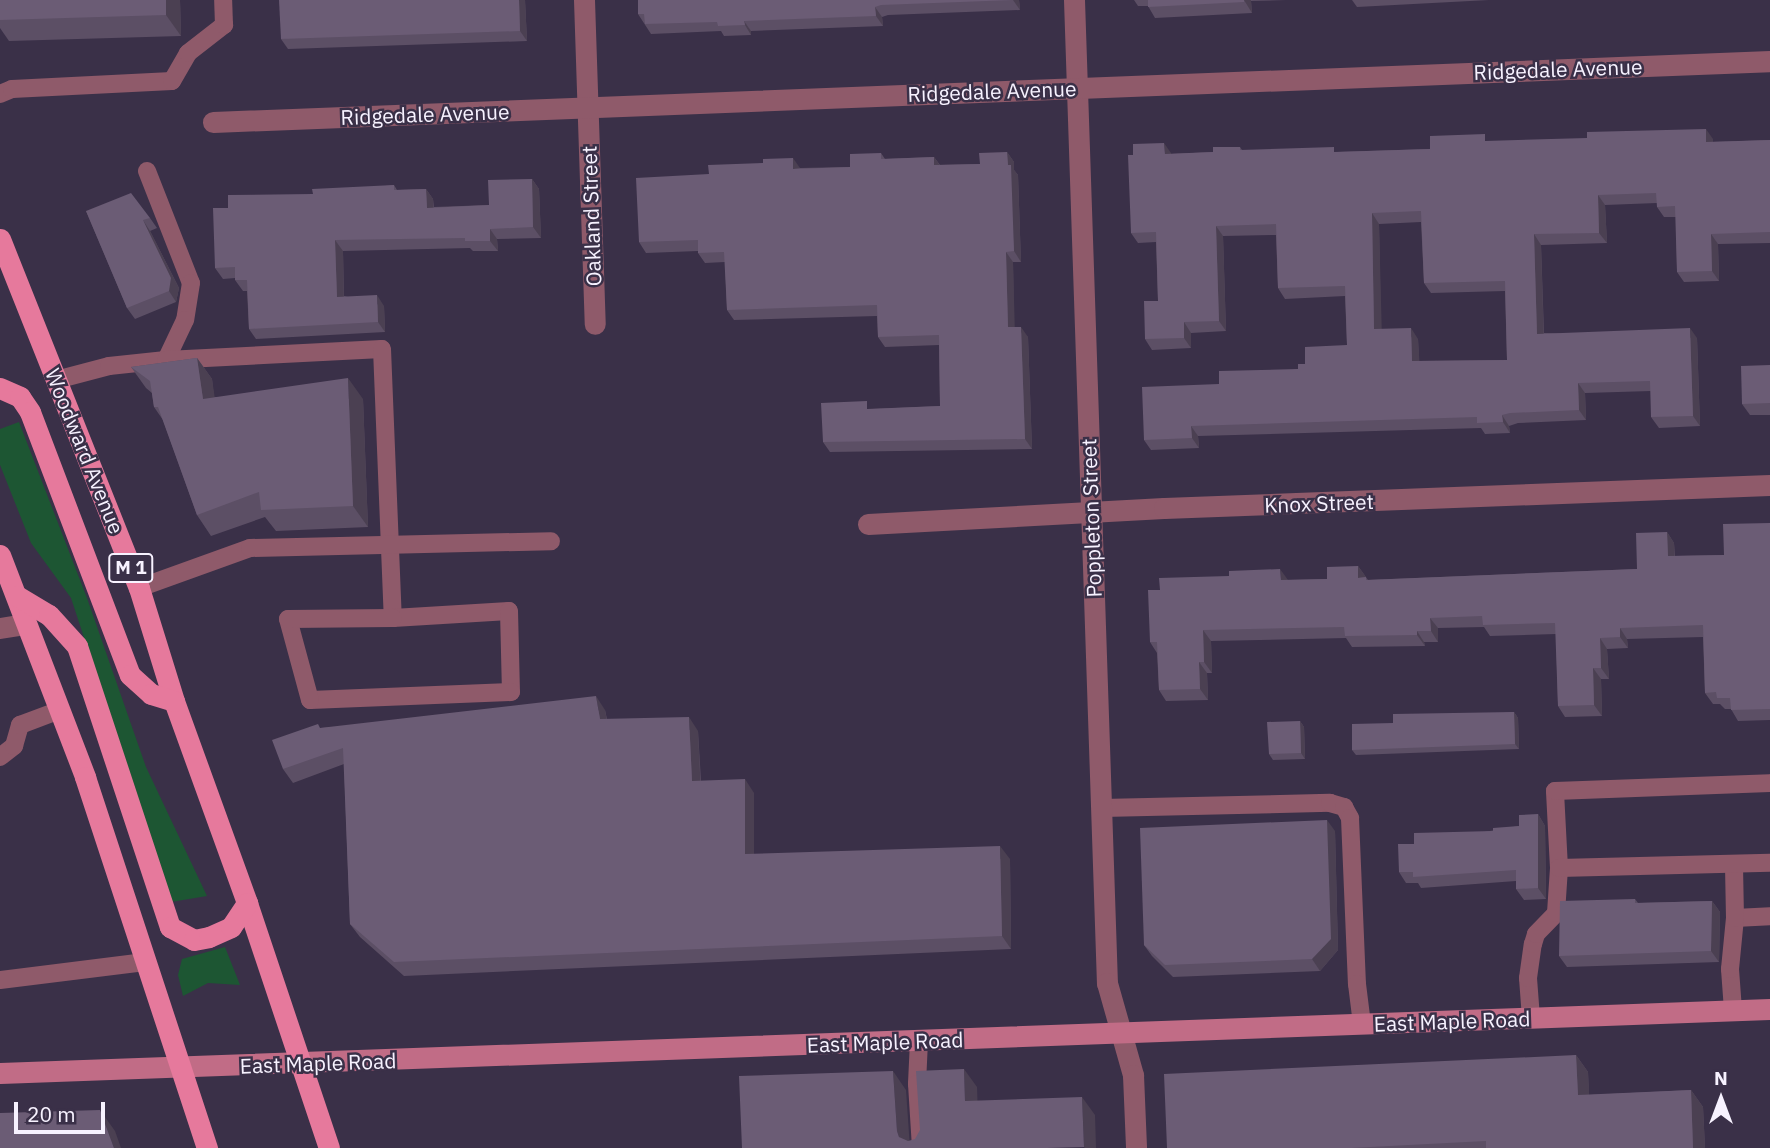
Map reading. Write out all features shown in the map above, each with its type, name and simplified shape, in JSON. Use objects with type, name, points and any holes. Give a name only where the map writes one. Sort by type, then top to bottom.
[{"type":"main road","points":[[0,270],[2,243]]},
{"type":"main road","name":"Woodward Avenue","points":[[2,243],[139,588],[174,701],[247,903]]},
{"type":"main road","points":[[0,388],[20,397],[30,412],[130,675],[151,694],[174,701]]},
{"type":"main road","points":[[0,555],[85,777],[207,1148]]},
{"type":"main road","points":[[17,596],[49,615],[77,646],[170,926],[194,940],[209,937],[231,927],[247,903]]},
{"type":"main road","name":"M 1","points":[[247,903],[329,1148]]},
{"type":"main road","name":"East Maple Road","points":[[0,1073],[1770,1009]]},
{"type":"street","name":"Oakland Street","points":[[584,0],[595,324]]},
{"type":"street","name":"Poppleton Street","points":[[1074,0],[1107,983],[1133,1075],[1136,1148]]},
{"type":"street","name":"Ridgedale Avenue","points":[[213,122],[1770,61]]},
{"type":"street","name":"Knox Street","points":[[868,524],[1091,512],[1770,485]]},
{"type":"street","points":[[0,628],[26,624]]},
{"type":"lane","points":[[0,94],[12,89],[172,81],[188,53],[224,25],[223,0]]},
{"type":"lane","points":[[147,170],[191,283],[185,320],[166,360]]},
{"type":"lane","points":[[56,380],[108,366],[166,360],[382,349],[393,618]]},
{"type":"lane","points":[[139,588],[250,548],[551,541]]},
{"type":"lane","points":[[509,611],[511,692],[310,700],[288,619],[393,618],[509,611]]},
{"type":"lane","points":[[0,757],[13,746],[20,725],[60,710]]},
{"type":"lane","points":[[1531,1018],[1528,978],[1533,944],[1536,934],[1556,913],[1559,868],[1555,791],[1770,783]]},
{"type":"lane","points":[[1102,808],[1330,803],[1344,807],[1350,818],[1357,984],[1362,1024]]},
{"type":"lane","points":[[1559,868],[1770,863]]},
{"type":"lane","points":[[1733,1010],[1731,969],[1735,918],[1734,865]]},
{"type":"lane","points":[[1735,918],[1770,916]]},
{"type":"lane","points":[[0,981],[145,962]]},
{"type":"lane","points":[[919,1041],[917,1084],[921,1148]]},
{"type":"green space","points":[[19,422],[87,598],[146,767],[207,896],[171,902],[71,598],[31,543],[0,465],[0,429]]},
{"type":"green space","points":[[225,947],[240,985],[208,983],[183,996],[178,975],[182,959]]},
{"type":"building","points":[[0,0],[166,0],[166,15],[0,20]]},
{"type":"building","points":[[279,0],[519,0],[520,31],[281,39]]},
{"type":"building","points":[[638,0],[1013,0],[881,5],[875,7],[876,16],[744,21],[745,25],[718,26],[717,22],[645,24],[644,14],[638,14]]},
{"type":"building","points":[[1148,0],[1244,0],[1244,2],[1148,7]]},
{"type":"building","points":[[1706,129],[1706,142],[1770,140],[1770,232],[1711,234],[1712,271],[1677,272],[1675,206],[1657,207],[1656,193],[1598,195],[1599,233],[1534,234],[1537,334],[1690,328],[1693,416],[1651,417],[1650,381],[1578,383],[1579,410],[1510,413],[1502,415],[1503,422],[1477,423],[1477,417],[1191,426],[1192,438],[1144,440],[1142,387],[1219,384],[1219,371],[1298,369],[1298,364],[1305,364],[1305,347],[1347,345],[1345,286],[1278,288],[1276,224],[1216,226],[1219,321],[1184,322],[1184,338],[1145,339],[1144,301],[1158,301],[1156,232],[1131,233],[1128,155],[1133,155],[1133,144],[1164,143],[1165,154],[1213,152],[1213,147],[1240,147],[1240,150],[1334,147],[1334,152],[1430,149],[1430,136],[1485,134],[1485,141],[1587,138],[1587,132]],"holes":[[[1421,211],[1424,283],[1505,281],[1507,360],[1412,361],[1411,328],[1374,329],[1372,213]]]},
{"type":"building","points":[[1007,152],[1008,165],[1011,165],[1014,251],[1006,252],[1008,327],[1021,327],[1025,439],[823,442],[821,403],[867,401],[867,409],[940,406],[939,335],[878,337],[877,305],[727,310],[724,252],[698,253],[698,240],[639,242],[636,178],[709,174],[708,165],[763,163],[763,159],[793,158],[793,169],[850,167],[850,154],[881,153],[881,159],[934,157],[934,165],[980,164],[979,153]]},
{"type":"building","points":[[532,179],[533,227],[490,229],[490,241],[465,241],[465,238],[335,240],[337,297],[377,295],[378,322],[249,329],[247,280],[235,280],[235,267],[215,268],[213,208],[228,208],[228,195],[313,194],[312,189],[394,185],[394,190],[426,189],[427,208],[489,205],[488,180]]},
{"type":"building","points":[[131,193],[150,218],[143,220],[171,278],[169,291],[127,308],[86,211]]},
{"type":"building","points":[[197,358],[203,399],[348,378],[353,506],[261,510],[259,492],[197,515],[158,407],[154,407],[150,381],[131,367]]},
{"type":"building","points":[[1770,365],[1770,403],[1742,404],[1741,366]]},
{"type":"building","points":[[1770,523],[1770,709],[1731,710],[1730,698],[1717,698],[1716,692],[1705,693],[1703,625],[1620,628],[1620,637],[1600,638],[1601,668],[1593,668],[1594,705],[1558,706],[1555,623],[1483,625],[1482,616],[1430,618],[1431,631],[1417,631],[1417,635],[1345,636],[1344,627],[1203,630],[1204,662],[1199,662],[1200,689],[1159,690],[1157,642],[1150,642],[1148,590],[1160,590],[1159,578],[1229,576],[1229,571],[1280,569],[1281,580],[1327,579],[1327,567],[1358,566],[1358,578],[1366,577],[1366,580],[1637,569],[1636,533],[1667,532],[1668,556],[1724,555],[1723,524]]},
{"type":"building","points":[[596,696],[600,719],[689,717],[692,781],[745,779],[745,854],[1000,846],[1002,936],[394,962],[350,924],[343,748],[283,769],[272,740],[318,724],[320,728]]},
{"type":"building","points":[[1514,712],[1515,744],[1352,750],[1352,724],[1393,723],[1393,714]]},
{"type":"building","points":[[1300,721],[1301,753],[1269,754],[1267,722]]},
{"type":"building","points":[[1538,814],[1538,888],[1516,889],[1516,870],[1413,877],[1413,872],[1399,872],[1398,844],[1414,844],[1414,833],[1493,831],[1493,828],[1519,826],[1519,815]]},
{"type":"building","points":[[1327,820],[1331,939],[1312,959],[1165,965],[1144,945],[1140,828]]},
{"type":"building","points":[[1635,899],[1635,903],[1712,901],[1711,951],[1559,956],[1560,901]]},
{"type":"building","points":[[1576,1055],[1578,1095],[1691,1090],[1693,1148],[1486,1148],[1486,1141],[1351,1148],[1167,1148],[1164,1074]]},
{"type":"building","points":[[964,1069],[965,1101],[1082,1097],[1084,1147],[742,1148],[739,1076],[893,1071],[897,1131],[899,1137],[908,1141],[915,1139],[920,1130],[916,1071]]},
{"type":"building","points":[[100,1110],[114,1148],[0,1148],[0,1113]]}]
